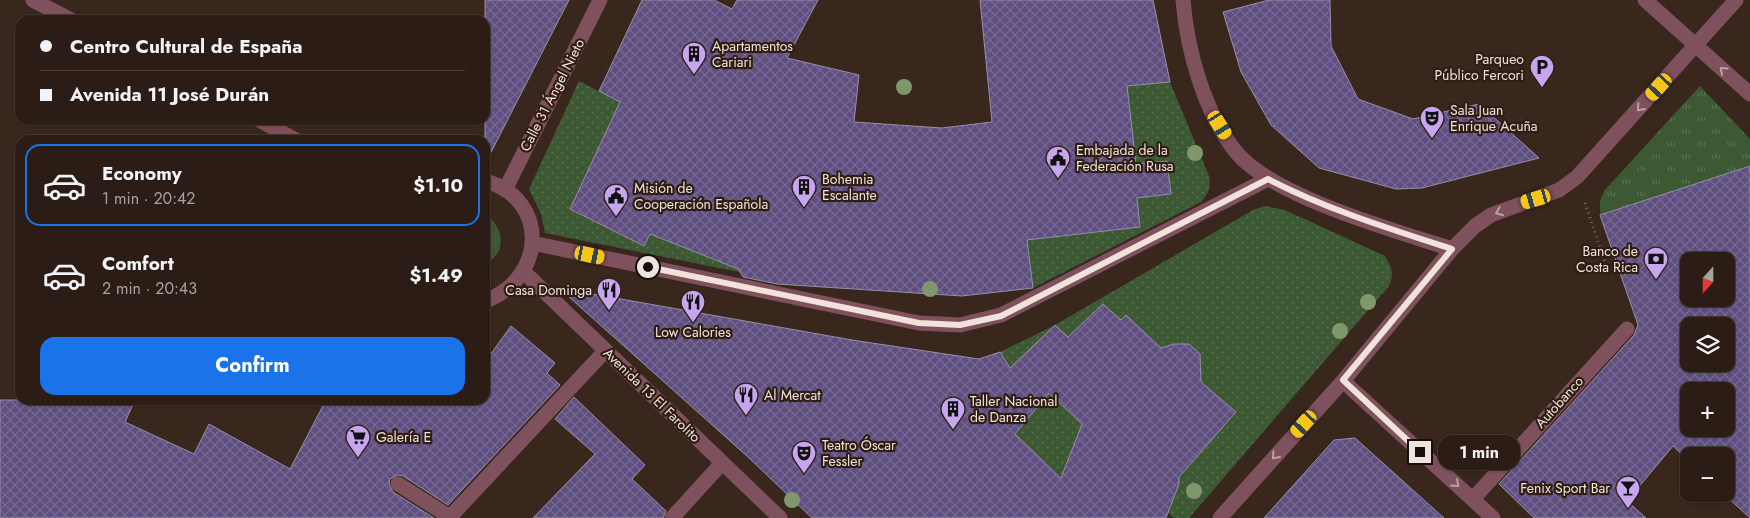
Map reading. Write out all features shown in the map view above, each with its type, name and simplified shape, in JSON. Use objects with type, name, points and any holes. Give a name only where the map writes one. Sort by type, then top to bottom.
[{"type":"street","points":[[33,0],[62,15]]},
{"type":"street","name":"Calle 31 Ángel Nieto","points":[[505,190],[600,0]]},
{"type":"street","points":[[1183,0],[1184,19],[1196,66],[1211,112],[1237,152],[1268,179],[1294,192],[1392,230],[1452,249]]},
{"type":"street","points":[[1645,0],[1750,94]]},
{"type":"street","points":[[1220,518],[1343,380],[1452,249],[1475,226],[1491,215],[1559,190],[1577,177],[1736,0]]},
{"type":"street","points":[[268,125],[287,135]]},
{"type":"street","points":[[532,243],[919,323],[960,325],[1001,316],[1268,179]]},
{"type":"street","points":[[490,183],[505,190],[517,200],[525,212],[531,227],[532,243],[530,258],[524,272],[514,285],[500,295],[490,299]]},
{"type":"street","name":"Avenida 13 El Farolito","points":[[524,272],[780,518]]},
{"type":"street","name":"Autobanco","points":[[1473,499],[1627,329]]},
{"type":"street","points":[[398,484],[450,518],[605,351]]},
{"type":"street","points":[[1343,380],[1493,518]]},
{"type":"street","points":[[672,518],[722,463]]},
{"type":"path","points":[[1577,177],[1608,271]]},
{"type":"green space","points":[[579,81],[620,102],[570,209],[644,246],[650,234],[725,264],[729,254],[739,272],[545,233],[541,214],[529,189]]},
{"type":"green space","points":[[1170,82],[1209,176],[1209,190],[1206,196],[1201,202],[1033,288],[1025,227],[1038,239],[1140,227],[1137,198],[1171,194],[1136,164],[1127,86]]},
{"type":"green space","points":[[1700,86],[1750,139],[1750,173],[1744,168],[1600,215],[1600,201],[1604,191]]},
{"type":"green space","points":[[1265,206],[1285,210],[1385,256],[1392,271],[1389,286],[1189,518],[1174,518],[1153,499],[1168,496],[1175,491],[1179,483],[1179,477],[1236,412],[1197,378],[1200,367],[1200,354],[1188,344],[1174,344],[1161,348],[1126,315],[1121,320],[1103,304],[1068,337],[1055,326],[1082,424],[1077,444],[1079,464],[1089,503],[1015,434],[1035,410],[1000,352],[1055,325],[1253,210]]},
{"type":"green space","points":[[490,218],[496,225],[501,239],[500,247],[490,260]]},
{"type":"building","points":[[485,0],[569,0],[490,154],[490,135],[485,135],[485,125],[490,125],[490,15],[485,15]]},
{"type":"building","points":[[642,0],[714,0],[732,9],[737,0],[818,0],[787,58],[859,75],[854,122],[942,128],[992,122],[980,0],[1153,0],[1170,82],[1127,86],[1136,164],[1167,161],[1171,194],[1137,198],[1140,227],[1027,240],[1033,288],[962,296],[777,284],[743,277],[738,269],[650,234],[644,246],[570,209],[620,102],[599,91]]},
{"type":"building","points":[[1269,0],[1330,0],[1331,46],[1358,99],[1413,119],[1479,104],[1539,158],[1422,188],[1396,189],[1319,168],[1271,125],[1241,72],[1223,12]]},
{"type":"building","points":[[1750,166],[1750,518],[1733,502],[1735,502],[1735,447],[1680,447],[1680,453],[1673,446],[1627,501],[1646,518],[1534,518],[1499,484],[1634,335],[1638,325],[1600,215]]},
{"type":"building","points":[[559,288],[852,340],[979,359],[1000,352],[1010,368],[1055,325],[1068,337],[1103,304],[1121,320],[1126,315],[1161,348],[1174,344],[1189,344],[1200,354],[1201,382],[1236,412],[1179,477],[1179,484],[1166,518],[812,518],[748,457]],"holes":[[[1049,393],[1082,424],[1061,478],[1015,434]]]},
{"type":"building","points":[[511,326],[555,363],[547,373],[560,385],[448,505],[403,476],[398,475],[390,479],[389,484],[393,492],[434,518],[0,518],[0,400],[15,400],[15,405],[133,405],[125,422],[194,454],[209,424],[290,469],[323,405],[490,405],[490,355]]},
{"type":"building","points":[[574,397],[645,465],[632,479],[666,511],[663,518],[533,518],[595,454],[555,419]]},
{"type":"building","points":[[1355,438],[1444,518],[1264,518],[1334,440]]},
{"type":"place","name":"Apartamentos Cariari","points":[[694,75]]},
{"type":"place","name":"Parqueo Público Fercori","points":[[1542,88]]},
{"type":"place","name":"Sala Juan Enrique Acuña","points":[[1432,139]]},
{"type":"place","name":"Embajada de la Federación Rusa","points":[[1058,179]]},
{"type":"place","name":"Bohemia Escalante","points":[[804,208]]},
{"type":"place","name":"Misión de Cooperación Española","points":[[616,217]]},
{"type":"place","name":"Banco de Costa Rica","points":[[1656,280]]},
{"type":"place","name":"Casa Dominga","points":[[609,311]]},
{"type":"place","name":"Low Calories","points":[[693,323]]},
{"type":"place","name":"Al Mercat","points":[[746,416]]},
{"type":"place","name":"Taller Nacional de Danza","points":[[953,430]]},
{"type":"place","name":"Galería E","points":[[358,458]]},
{"type":"place","name":"Teatro Óscar Fessler","points":[[804,474]]},
{"type":"place","name":"Fenix Sport Bar","points":[[1628,509]]},
{"type":"route","points":[[648,267],[919,323],[960,325],[1001,316],[1268,179],[1294,192],[1392,230],[1452,249],[1343,380],[1420,452]]}]
